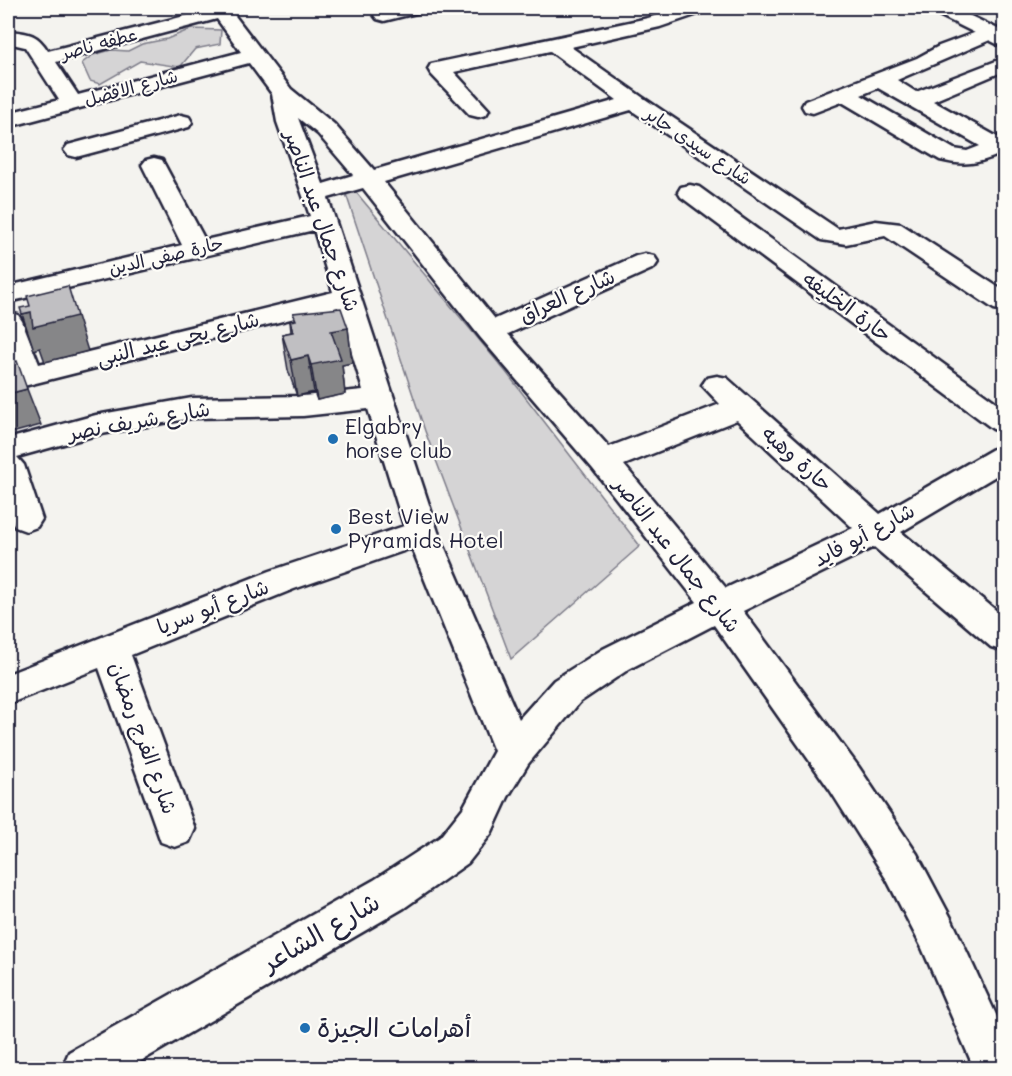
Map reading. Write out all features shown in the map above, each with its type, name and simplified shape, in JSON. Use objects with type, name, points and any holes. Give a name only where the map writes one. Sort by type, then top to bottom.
[{"type":"street","points":[[384,15],[413,8]]},
{"type":"street","points":[[478,110],[439,69],[659,21],[697,8]]},
{"type":"street","points":[[940,8],[997,37]]},
{"type":"street","name":"شارع جمال عبد الناصر","points":[[222,12],[283,94],[326,129],[370,180],[490,331],[604,461],[721,607],[844,778],[902,867],[937,934],[997,1068]]},
{"type":"street","name":"عطفه ناصر","points":[[45,58],[222,12]]},
{"type":"street","points":[[8,37],[29,40],[45,58],[66,105],[79,158],[181,122]]},
{"type":"street","points":[[813,106],[997,37]]},
{"type":"street","name":"شارع سيدى جابر","points":[[555,45],[830,236],[846,237],[880,227],[892,229],[1005,303]]},
{"type":"street","name":"شارع الافضل","points":[[8,120],[253,55]]},
{"type":"street","points":[[915,100],[1005,64]]},
{"type":"street","points":[[880,80],[1001,146]]},
{"type":"street","name":"شارع جمال عبد الناصر","points":[[283,94],[288,122],[319,207],[422,532],[514,752]]},
{"type":"street","points":[[844,94],[948,155],[969,158],[1001,146]]},
{"type":"street","name":"حارة صفى الدين","points":[[8,294],[197,249],[319,207],[370,180],[634,102]]},
{"type":"street","points":[[154,165],[197,249]]},
{"type":"street","name":"حارة الخليفه","points":[[690,192],[1005,422]]},
{"type":"street","name":"شارع العراق","points":[[490,331],[645,262]]},
{"type":"street","name":"شارع يحى عبد النبى","points":[[18,379],[348,296]]},
{"type":"street","points":[[8,327],[18,379]]},
{"type":"street","name":"حارة وهبه","points":[[717,385],[877,531],[1005,637]]},
{"type":"street","name":"شارع شريف نصر","points":[[8,449],[96,425],[192,408],[303,406],[379,398]]},
{"type":"street","points":[[604,461],[740,407]]},
{"type":"street","name":"شارع أبو فايد","points":[[514,752],[567,691],[616,659],[877,531],[1005,457]]},
{"type":"street","points":[[8,465],[26,519]]},
{"type":"street","name":"شارع أبو سريا","points":[[8,689],[282,580],[422,532]]},
{"type":"street","name":"شارع الفرج رمضان","points":[[110,647],[175,829]]},
{"type":"street","name":"شارع الشاعر","points":[[85,1068],[388,894],[454,850],[477,821],[493,787],[514,752]]},
{"type":"shaded area","points":[[191,29],[221,30],[220,44],[195,49],[180,67],[140,61],[100,84],[90,81],[82,63],[93,55],[111,50],[128,51],[142,44],[167,39]]},
{"type":"shaded area","points":[[355,191],[506,372],[640,546],[511,659],[425,431],[346,194]]},
{"type":"building","points":[[68,286],[77,316],[33,327],[31,312],[22,314],[20,308],[30,306],[27,296]]},
{"type":"building","points":[[341,308],[348,328],[331,331],[341,359],[311,365],[308,356],[291,360],[282,334],[293,332],[290,321],[296,320],[293,313]]},
{"type":"building","points":[[17,361],[27,389],[8,394],[8,364]]},
{"type":"place","name":"Elgabry horse club","points":[[333,439]]},
{"type":"place","name":"Best View Pyramids Hotel","points":[[336,529]]},
{"type":"place","name":"أهرامات الجيزة","points":[[305,1028]]}]
